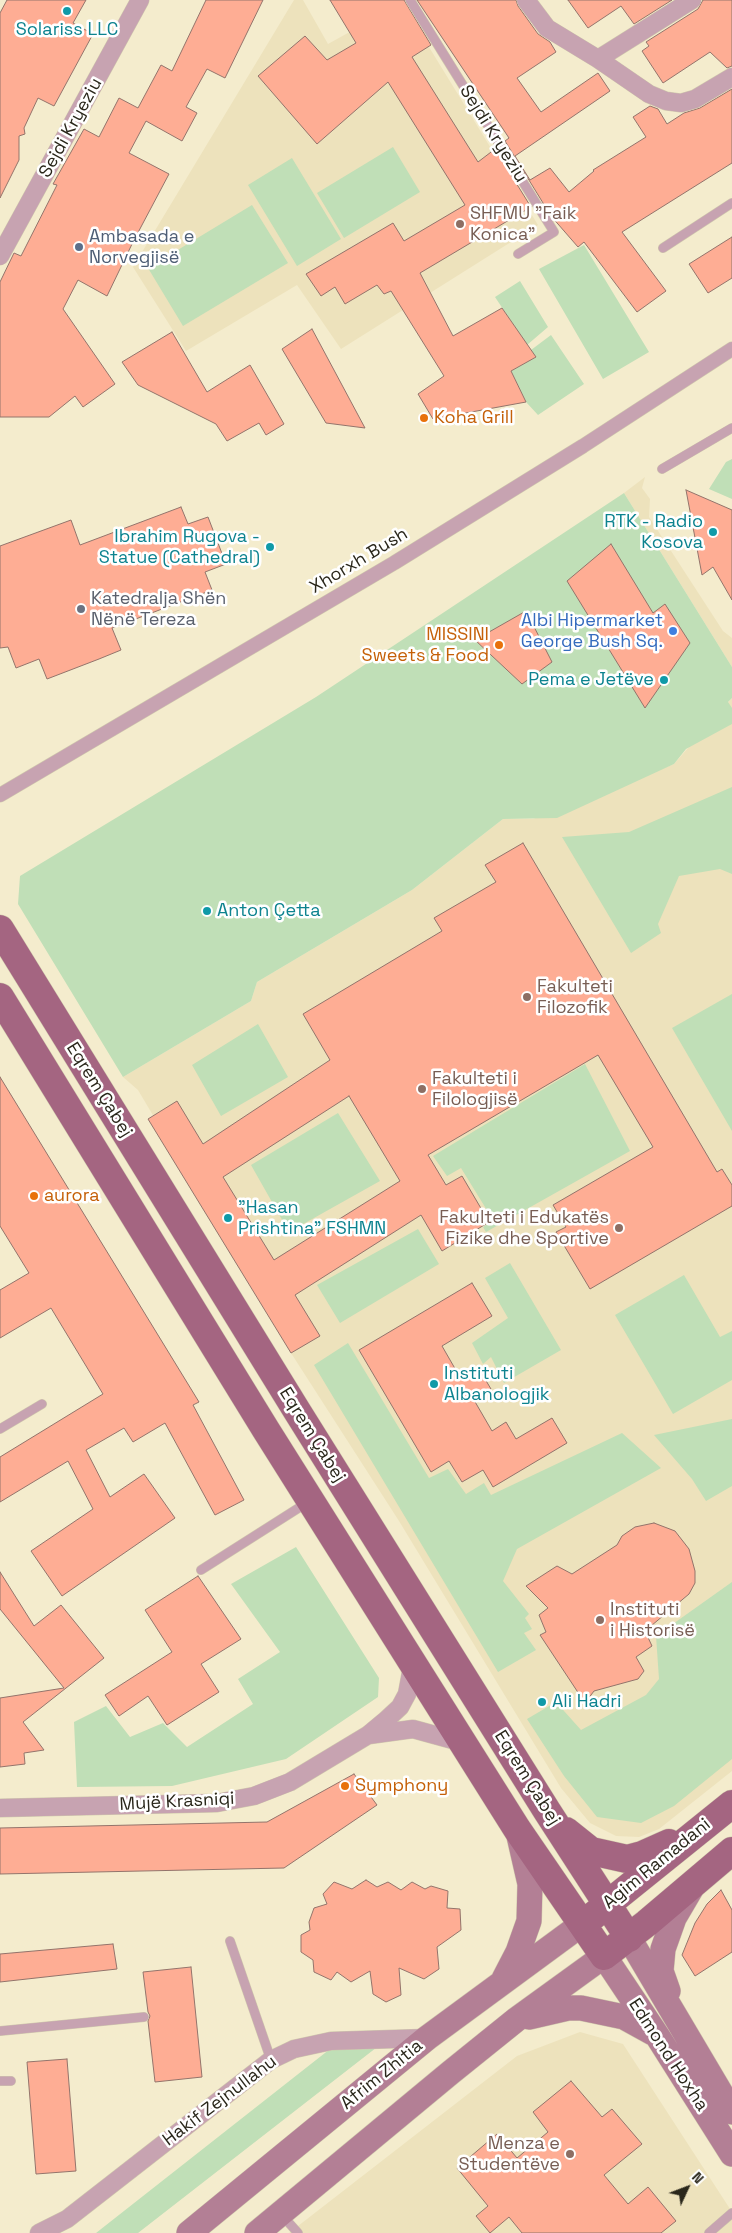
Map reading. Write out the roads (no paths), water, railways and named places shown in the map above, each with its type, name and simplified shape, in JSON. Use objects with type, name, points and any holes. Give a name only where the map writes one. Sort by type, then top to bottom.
[{"type":"main road","name":"Eqrem Çabej","points":[[0,929],[547,1811],[629,1938]]},
{"type":"main road","name":"Eqrem Çabej","points":[[0,997],[311,1501],[517,1829],[604,1956]]},
{"type":"main road","name":"Agim Ramadani","points":[[582,1924],[732,1804]]},
{"type":"main road","points":[[547,1811],[567,1832],[591,1851],[613,1858],[627,1859],[642,1855],[703,1828]]},
{"type":"main road","points":[[496,1987],[506,1976],[518,1952],[529,1921],[530,1884],[517,1829]]},
{"type":"main road","name":"Agim Ramadani","points":[[604,1956],[629,1938],[700,1876],[732,1851]]},
{"type":"main road","points":[[678,2022],[662,1971],[661,1958],[674,1918],[700,1876]]},
{"type":"main road","name":"Afrim Zhitia","points":[[189,2233],[427,2038],[582,1924]]},
{"type":"main road","name":"Edmond Hoxha","points":[[629,1938],[732,2112]]},
{"type":"main road","points":[[257,2233],[517,2019],[604,1956]]},
{"type":"main road","name":"Edmond Hoxha","points":[[604,1956],[732,2154]]},
{"type":"main road","points":[[517,2019],[568,2008],[580,2008],[624,2017],[658,2037]]},
{"type":"street","name":"Sejdi Kryeziu","points":[[0,256],[5,236],[140,0]]},
{"type":"street","points":[[526,0],[547,28],[598,59],[649,94],[666,101],[681,103],[695,99],[732,76]]},
{"type":"street","points":[[598,59],[692,0]]},
{"type":"street","name":"Xhorxh Bush","points":[[0,795],[410,553],[583,446],[732,349]]},
{"type":"street","points":[[368,1735],[400,1707],[407,1694],[413,1662]]},
{"type":"street","points":[[368,1735],[412,1729],[464,1743]]},
{"type":"street","name":"Mujë Krasniqi","points":[[0,1808],[217,1803],[254,1796],[290,1782],[368,1735]]},
{"type":"street","name":"Hakif Zejnullahu","points":[[39,2233],[67,2219],[271,2060],[294,2049],[331,2041],[427,2038]]},
{"type":"lane","name":"Sejdi Kryeziu","points":[[410,0],[554,232],[518,254]]},
{"type":"lane","points":[[663,248],[732,203]]},
{"type":"lane","points":[[662,469],[732,428]]},
{"type":"lane","points":[[0,1429],[42,1404]]},
{"type":"lane","points":[[201,1570],[311,1501]]},
{"type":"lane","points":[[230,1941],[271,2060]]},
{"type":"lane","points":[[0,2031],[144,2017]]},
{"type":"lane","points":[[0,2081],[11,2081]]},
{"type":"lane","points":[[709,2233],[732,2213]]},
{"type":"lane","points":[[281,2214],[298,2233]]},
{"type":"place","name":"Solariss LLC","points":[[67,11]]},
{"type":"place","name":"SHFMU \"Faik Konica\"","points":[[460,224]]},
{"type":"place","name":"Ambasada e Norvegjisë","points":[[79,247]]},
{"type":"place","name":"Koha Grill","points":[[424,418]]},
{"type":"place","name":"RTK - Radio Kosova","points":[[713,532]]},
{"type":"place","name":"Ibrahim Rugova - Statue (Cathedral)","points":[[270,547]]},
{"type":"place","name":"Katedralja Shën Nënë Tereza","points":[[81,609]]},
{"type":"place","name":"Albi Hipermarket George Bush Sq.","points":[[673,631]]},
{"type":"place","name":"MISSINI Sweets & Food","points":[[499,645]]},
{"type":"place","name":"Pema e Jetëve","points":[[664,680]]},
{"type":"place","name":"Anton Çetta","points":[[207,911]]},
{"type":"place","name":"Fakulteti Filozofik","points":[[527,997]]},
{"type":"place","name":"Fakulteti i Filologjisë","points":[[422,1089]]},
{"type":"place","name":"aurora","points":[[34,1196]]},
{"type":"place","name":"\"Hasan Prishtina\" FSHMN","points":[[228,1218]]},
{"type":"place","name":"Fakulteti i Edukatës Fizike dhe Sportive","points":[[619,1228]]},
{"type":"place","name":"Instituti Albanologjik","points":[[434,1384]]},
{"type":"place","name":"Instituti i Historisë","points":[[600,1620]]},
{"type":"place","name":"Ali Hadri","points":[[542,1702]]},
{"type":"place","name":"Symphony","points":[[345,1786]]},
{"type":"place","name":"Menza e Studentëve","points":[[570,2154]]}]
